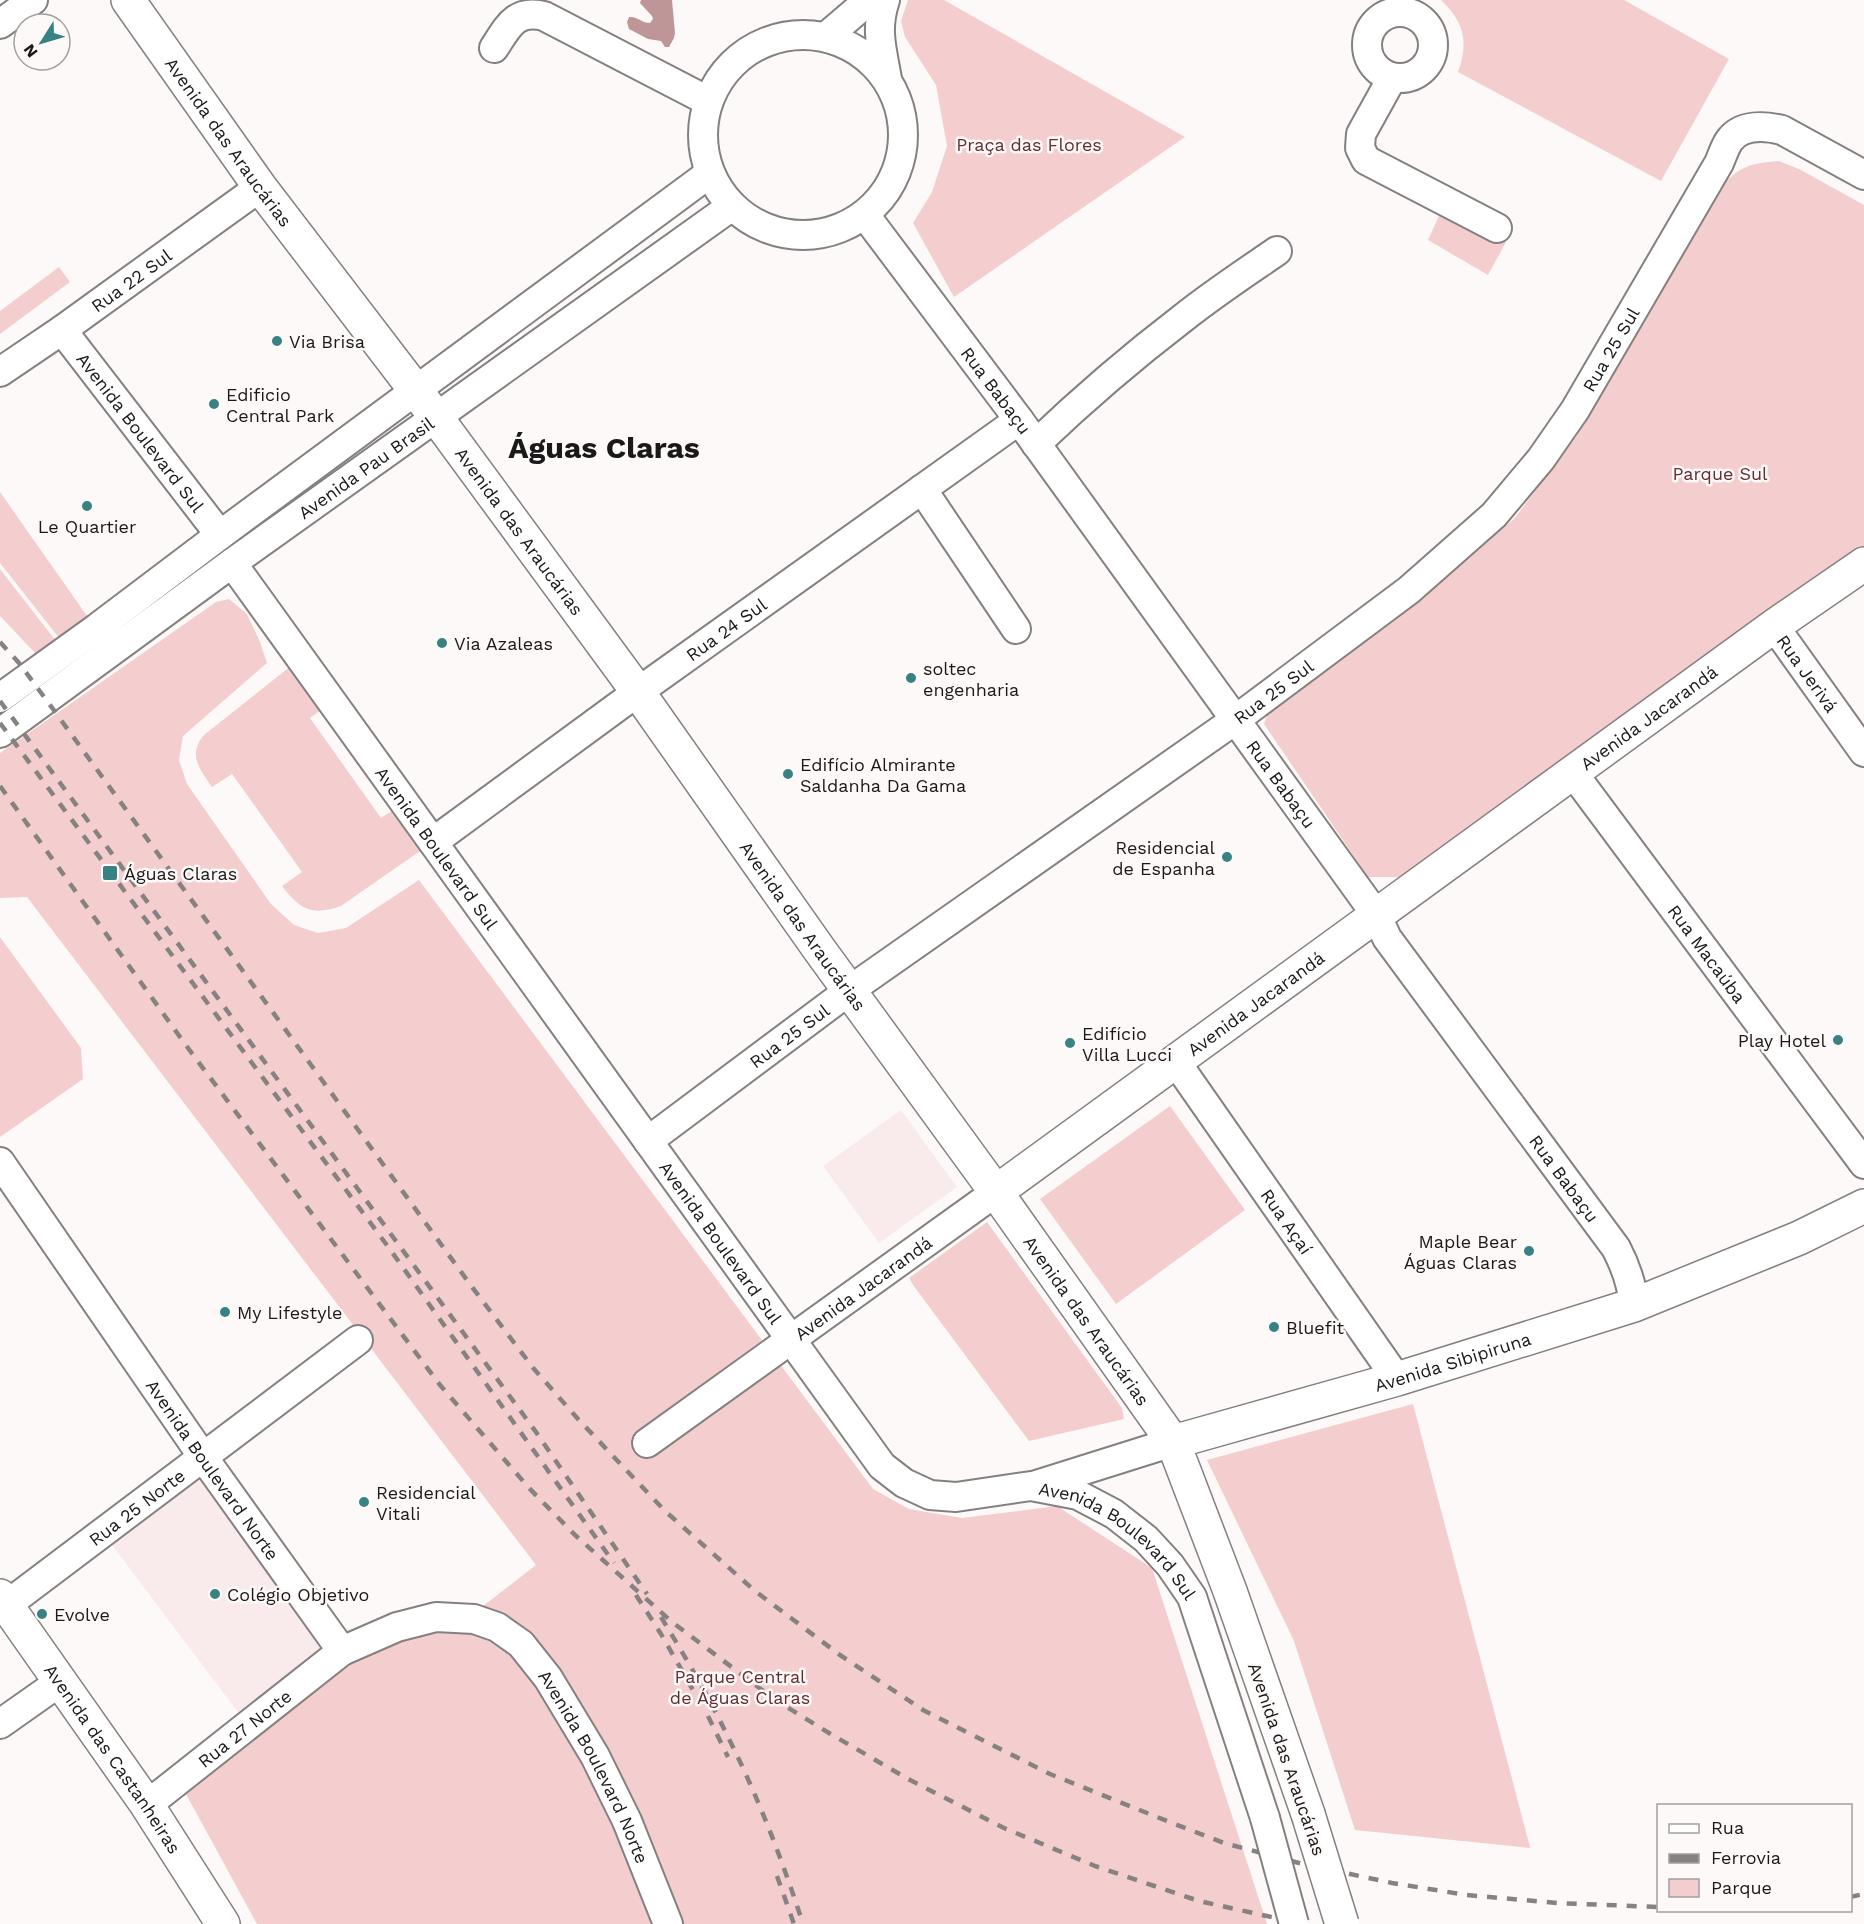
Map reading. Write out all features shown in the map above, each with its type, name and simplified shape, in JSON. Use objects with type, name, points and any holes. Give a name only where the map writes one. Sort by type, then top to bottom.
[{"type":"main road","name":"Avenida das Araucárias","points":[[128,0],[260,187],[436,417],[638,692],[805,930],[996,1192],[1173,1442],[1230,1592],[1308,1814],[1342,1924]]},
{"type":"main road","name":"Avenida Jacarandá","points":[[996,1192],[1774,626],[1864,564]]},
{"type":"main road","name":"Avenida Sibipiruna","points":[[1173,1442],[1397,1380],[1634,1305],[1798,1238],[1864,1206]]},
{"type":"main road","name":"Avenida das Castanheiras","points":[[2,1603],[61,1681],[147,1805],[223,1924]]},
{"type":"street","points":[[0,24],[33,0]]},
{"type":"street","points":[[827,36],[869,0]]},
{"type":"street","points":[[885,0],[879,16],[879,31],[887,79],[901,111],[904,146],[894,179],[865,215],[848,225],[819,235],[788,234],[758,225],[732,206],[719,191],[710,173],[702,137],[708,100],[726,69],[755,45],[790,34],[827,36],[850,45],[871,60],[887,79]]},
{"type":"street","points":[[1399,8],[1422,21],[1433,40],[1433,51],[1429,62],[1413,76],[1402,79],[1381,74],[1373,66],[1366,46],[1373,25],[1399,8]]},
{"type":"street","points":[[494,48],[512,21],[524,14],[538,14],[708,100]]},
{"type":"street","points":[[1392,78],[1361,134],[1360,148],[1366,160],[1497,228]]},
{"type":"street","name":"Rua 25 Sul","points":[[648,1141],[850,990],[1235,720],[1408,590],[1494,515],[1541,459],[1575,410],[1719,163],[1729,141],[1738,133],[1751,128],[1768,126],[1782,130],[1864,174]]},
{"type":"street","name":"Avenida Pau Brasil","points":[[0,698],[710,173]]},
{"type":"street","name":"Rua 22 Sul","points":[[0,372],[260,187]]},
{"type":"street","name":"Avenida Pau Brasil","points":[[0,733],[232,563],[732,206]]},
{"type":"street","name":"Rua Babaçu","points":[[865,215],[1019,420],[1377,916],[1387,938],[1616,1248],[1626,1267],[1632,1286],[1634,1305]]},
{"type":"street","points":[[1036,444],[1134,356],[1184,316],[1277,251]]},
{"type":"street","name":"Avenida Boulevard Sul","points":[[62,330],[220,535]]},
{"type":"street","name":"Rua 24 Sul","points":[[433,842],[638,692],[1019,420]]},
{"type":"street","points":[[922,489],[1016,629]]},
{"type":"street","name":"Avenida Boulevard Sul","points":[[232,563],[882,1466],[904,1483],[930,1495],[956,1497],[1031,1486],[1077,1496],[1114,1514],[1146,1539],[1170,1565],[1192,1597],[1265,1818],[1294,1924]]},
{"type":"street","name":"Rua Jerivá","points":[[1774,626],[1864,752]]},
{"type":"street","name":"Rua Macaúba","points":[[1573,773],[1864,1164]]},
{"type":"street","name":"Rua Açaí","points":[[1176,1062],[1397,1380]]},
{"type":"street","name":"Avenida Boulevard Norte","points":[[1,1165],[202,1457],[342,1651],[397,1627],[436,1617],[474,1619],[497,1627],[521,1644],[548,1678],[595,1756],[627,1821],[668,1924]]},
{"type":"street","name":"Avenida Jacarandá","points":[[647,1443],[996,1192]]},
{"type":"street","name":"Rua 25 Norte","points":[[2,1603],[358,1340]]},
{"type":"street","name":"Avenida Sibipiruna","points":[[1031,1486],[1173,1442]]},
{"type":"street","name":"Rua 27 Norte","points":[[147,1805],[342,1651]]},
{"type":"street","points":[[0,1724],[61,1681]]},
{"type":"shaded area","points":[[641,0],[672,0],[675,33],[669,47],[665,47],[661,41],[648,39],[629,29],[627,22],[629,17],[650,23],[653,19],[640,3]]},
{"type":"shaded area","points":[[901,1110],[957,1187],[879,1243],[823,1166]]},
{"type":"shaded area","name":"Colégio Objetivo","points":[[200,1479],[324,1651],[240,1715],[112,1545]]},
{"type":"green space","name":"Praça das Flores","points":[[908,0],[944,0],[1185,137],[954,297],[913,223],[932,192],[947,146],[936,85],[905,37],[901,21]]},
{"type":"green space","points":[[1441,0],[1624,0],[1729,59],[1661,181],[1458,72],[1464,42],[1462,33],[1455,16]]},
{"type":"green space","name":"Parque Sul","points":[[1779,161],[1801,170],[1864,205],[1864,554],[1742,633],[1401,877],[1368,877],[1264,724],[1272,701],[1435,583],[1514,519],[1576,437],[1718,190],[1738,171],[1759,163]]},
{"type":"green space","points":[[1443,207],[1506,242],[1488,275],[1428,240]]},
{"type":"green space","points":[[59,267],[70,282],[0,334],[0,311]]},
{"type":"green space","points":[[0,492],[92,623],[63,643],[0,563]]},
{"type":"green space","points":[[0,569],[56,641],[38,656],[0,616]]},
{"type":"green space","name":"Parque Central de Águas Claras","points":[[229,599],[247,614],[267,663],[183,736],[179,760],[187,784],[271,904],[294,925],[318,933],[346,928],[419,880],[873,1489],[909,1509],[962,1518],[1057,1506],[1152,1568],[1267,1924],[257,1924],[181,1785],[373,1643],[465,1620],[536,1565],[27,897],[0,898],[0,753],[216,602]]},
{"type":"green space","points":[[301,658],[332,702],[310,718],[381,818],[404,803],[433,842],[341,906],[322,910],[307,909],[301,906],[282,886],[302,872],[232,774],[212,787],[197,762],[196,755],[196,749],[204,735]]},
{"type":"green space","points":[[0,937],[81,1048],[83,1079],[0,1137]]},
{"type":"green space","points":[[1170,1106],[1245,1210],[1116,1304],[1040,1199]]},
{"type":"green space","points":[[987,1222],[1122,1408],[1124,1419],[1029,1441],[913,1285],[909,1278]]},
{"type":"green space","points":[[1413,1404],[1530,1848],[1355,1830],[1294,1641],[1207,1460]]},
{"type":"railway","points":[[0,642],[19,663],[53,709],[472,1287],[534,1369],[665,1511],[755,1591],[840,1655],[923,1710],[1050,1774],[1224,1843],[1299,1863],[1392,1883],[1467,1895],[1557,1903],[1657,1907]]},
{"type":"railway","points":[[0,701],[536,1432],[647,1594]]},
{"type":"railway","points":[[0,723],[389,1248],[614,1563]]},
{"type":"railway","points":[[0,786],[185,1044],[440,1385],[529,1488],[575,1535],[672,1622],[774,1699],[908,1779],[1004,1828],[1095,1866],[1199,1901],[1303,1924]]},
{"type":"railway","points":[[636,1595],[693,1690]]},
{"type":"railway","points":[[661,1617],[719,1718],[748,1779],[803,1924]]},
{"type":"railway","points":[[708,1716],[728,1757]]},
{"type":"railway","points":[[777,1876],[794,1924]]},
{"type":"railway","points":[[1852,1897],[1864,1894]]},
{"type":"place","name":"Via Brisa","points":[[277,341]]},
{"type":"place","name":"Edificio Central Park","points":[[214,404]]},
{"type":"place","name":"Le Quartier","points":[[87,506]]},
{"type":"place","name":"Via Azaleas","points":[[442,643]]},
{"type":"place","name":"soltec engenharia","points":[[911,678]]},
{"type":"place","name":"Edifício Almirante Saldanha Da Gama","points":[[788,774]]},
{"type":"place","name":"Residencial de Espanha","points":[[1227,857]]},
{"type":"place","name":"Águas Claras","points":[[110,873]]},
{"type":"place","name":"Play Hotel","points":[[1838,1040]]},
{"type":"place","name":"Edifício Villa Lucci","points":[[1070,1043]]},
{"type":"place","name":"Maple Bear Águas Claras","points":[[1529,1251]]},
{"type":"place","name":"My Lifestyle","points":[[225,1312]]},
{"type":"place","name":"Bluefit","points":[[1274,1327]]},
{"type":"place","name":"Residencial Vitali","points":[[364,1502]]},
{"type":"place","name":"Colégio Objetivo","points":[[215,1594]]},
{"type":"place","name":"Evolve","points":[[42,1614]]},
{"type":"district","name":"Águas Claras","points":[[604,447]]}]
